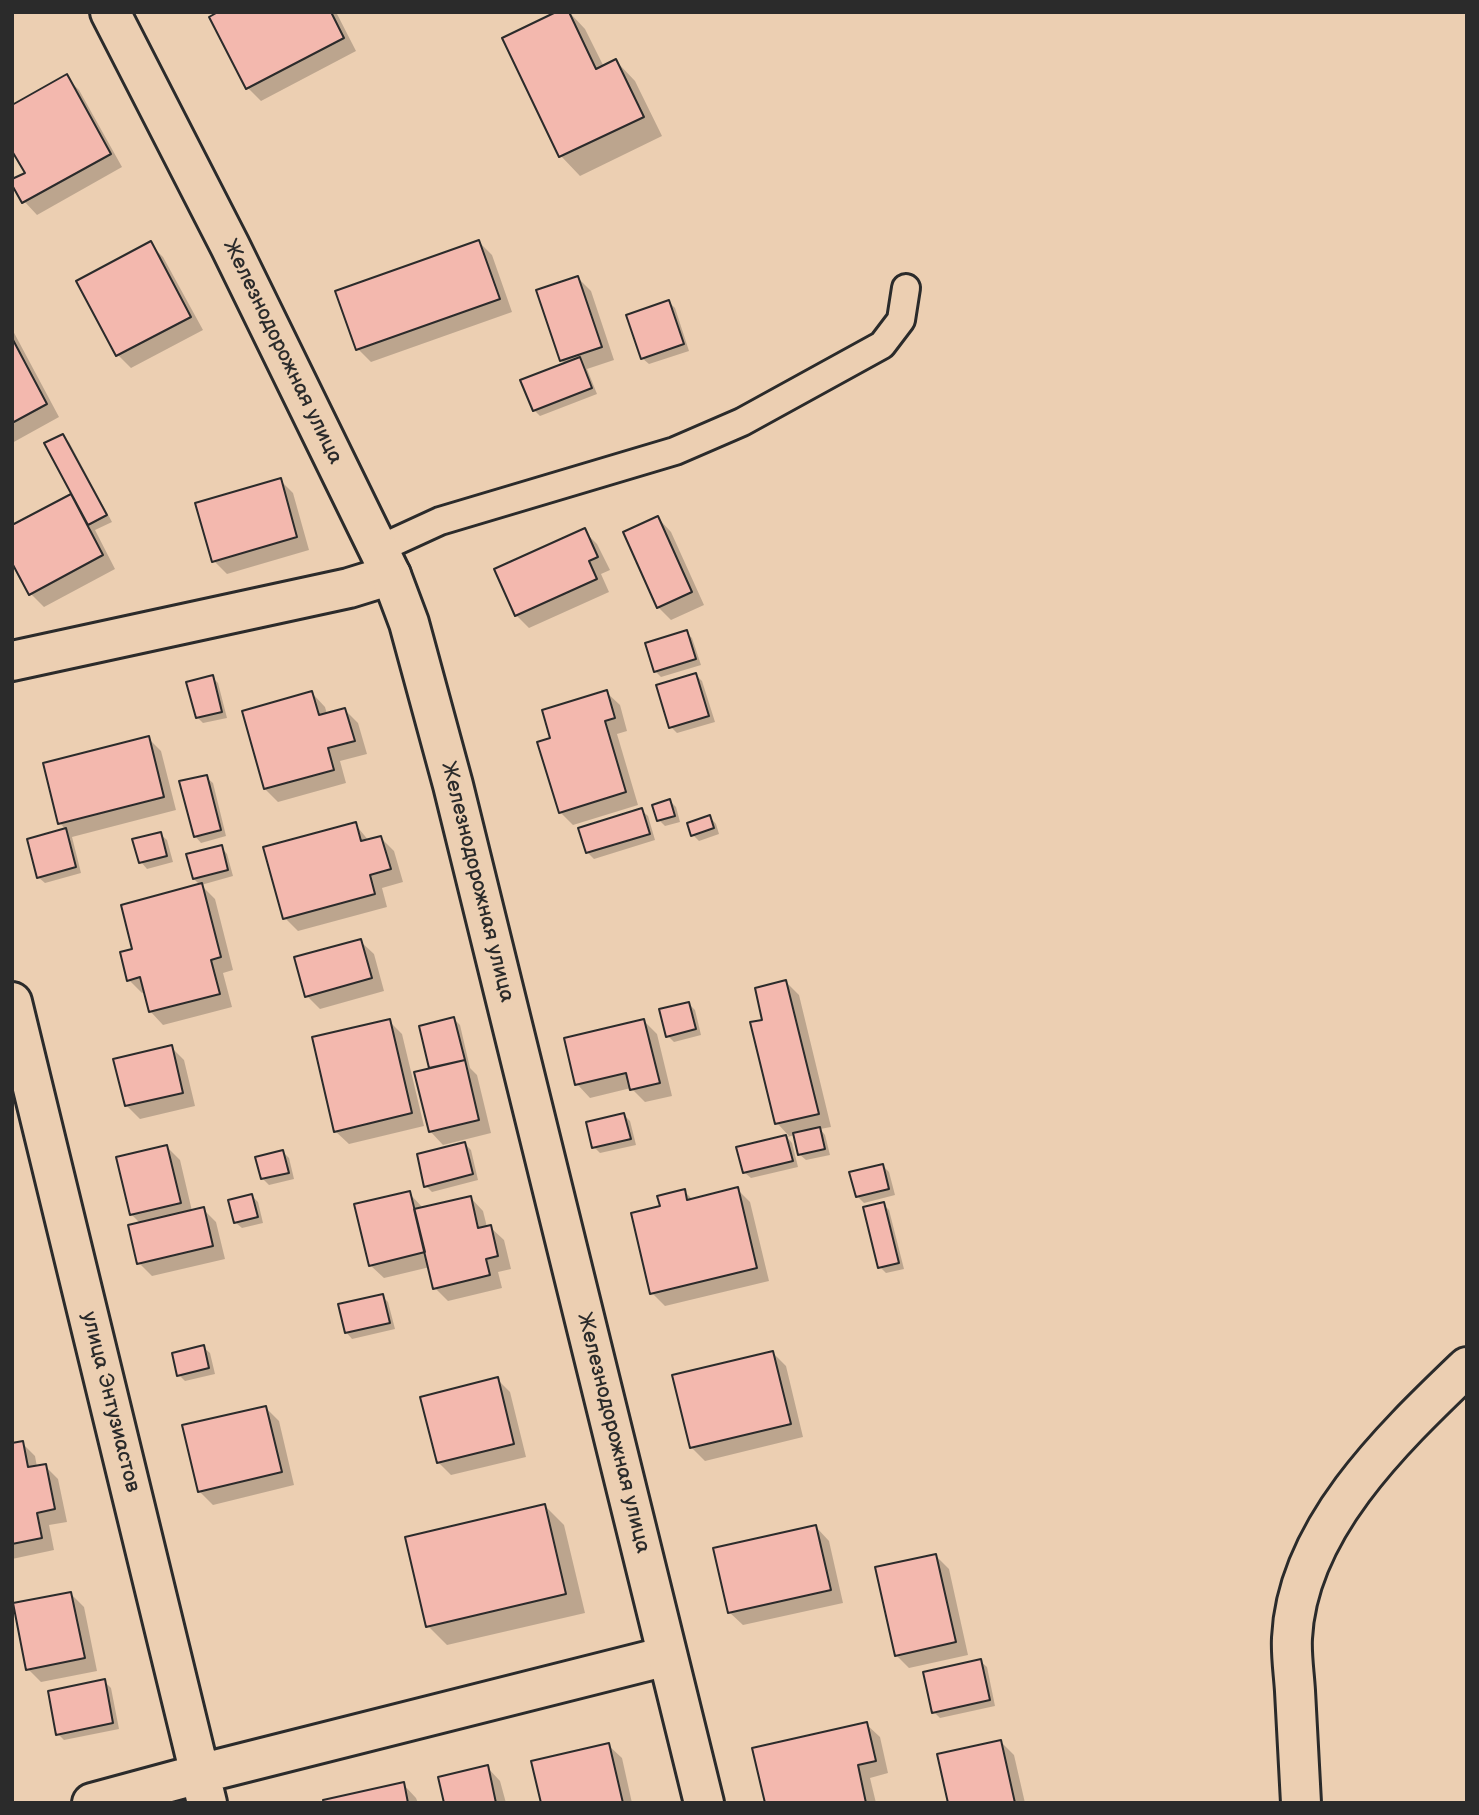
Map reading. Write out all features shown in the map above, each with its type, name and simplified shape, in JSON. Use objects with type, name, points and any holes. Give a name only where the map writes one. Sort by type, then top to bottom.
[{"type":"street","name":"Железнодорожная улица","points":[[110,12],[230,246],[385,562],[409,623],[453,785],[704,1803]]},
{"type":"street","points":[[12,661],[349,588],[385,562]]},
{"type":"street","name":"улица Энтузиастов","points":[[12,1002],[203,1788]]},
{"type":"street","points":[[1301,1803],[1292,1637],[1301,1586],[1319,1541],[1354,1490],[1410,1423],[1467,1367]]},
{"type":"street","points":[[92,1803],[203,1788],[667,1656]]},
{"type":"lane","points":[[385,562],[440,521],[675,451],[742,422],[882,345],[901,320],[906,288]]},
{"type":"building","points":[[218,12],[331,12],[344,38],[246,89],[209,17]]},
{"type":"building","points":[[556,12],[569,12],[596,69],[616,59],[644,117],[559,157],[502,38]]},
{"type":"building","points":[[67,74],[111,154],[22,203],[12,185],[12,179],[25,173],[12,151],[12,105]]},
{"type":"building","points":[[479,240],[500,299],[356,350],[335,291]]},
{"type":"building","points":[[151,241],[191,317],[116,356],[76,281]]},
{"type":"building","points":[[578,276],[602,347],[560,361],[536,290]]},
{"type":"building","points":[[669,300],[684,344],[641,359],[626,315]]},
{"type":"building","points":[[12,338],[47,404],[12,423]]},
{"type":"building","points":[[580,357],[592,388],[533,411],[520,380]]},
{"type":"building","points":[[63,434],[107,515],[88,525],[44,443]]},
{"type":"building","points":[[281,478],[297,537],[212,562],[195,503]]},
{"type":"building","points":[[71,494],[103,555],[29,595],[12,563],[12,525]]},
{"type":"building","points":[[658,516],[692,592],[657,608],[623,532]]},
{"type":"building","points":[[585,528],[598,557],[589,561],[597,579],[515,616],[494,569]]},
{"type":"building","points":[[687,630],[696,659],[654,672],[645,643]]},
{"type":"building","points":[[696,673],[709,716],[669,728],[656,685]]},
{"type":"building","points":[[213,675],[222,712],[196,718],[186,682]]},
{"type":"building","points":[[607,690],[615,718],[605,721],[626,792],[559,813],[537,742],[550,738],[542,710]]},
{"type":"building","points":[[312,691],[319,715],[345,708],[355,741],[328,748],[334,770],[264,789],[242,711]]},
{"type":"building","points":[[149,736],[164,797],[58,824],[43,763]]},
{"type":"building","points":[[207,775],[221,830],[194,837],[179,781]]},
{"type":"building","points":[[670,799],[675,816],[657,821],[652,805]]},
{"type":"building","points":[[642,808],[650,834],[586,853],[578,828]]},
{"type":"building","points":[[710,815],[714,828],[691,836],[687,823]]},
{"type":"building","points":[[356,822],[361,841],[381,836],[391,869],[370,875],[375,894],[283,919],[263,847]]},
{"type":"building","points":[[66,828],[76,867],[37,878],[27,839]]},
{"type":"building","points":[[161,832],[167,856],[139,863],[132,839]]},
{"type":"building","points":[[222,845],[228,870],[193,879],[186,854]]},
{"type":"building","points":[[202,883],[221,957],[211,960],[220,994],[149,1012],[140,977],[127,981],[120,952],[132,949],[121,905]]},
{"type":"building","points":[[361,939],[372,978],[305,997],[294,957]]},
{"type":"building","points":[[786,980],[819,1114],[775,1124],[750,1022],[762,1020],[755,988]]},
{"type":"building","points":[[689,1002],[696,1029],[666,1037],[659,1009]]},
{"type":"building","points":[[454,1017],[465,1060],[429,1068],[419,1026]]},
{"type":"building","points":[[390,1019],[412,1113],[334,1132],[312,1037]]},
{"type":"building","points":[[644,1019],[660,1083],[630,1090],[626,1073],[575,1085],[564,1038]]},
{"type":"building","points":[[172,1045],[183,1093],[125,1106],[113,1059]]},
{"type":"building","points":[[465,1060],[479,1120],[429,1132],[414,1072]]},
{"type":"building","points":[[624,1113],[631,1139],[592,1148],[586,1122]]},
{"type":"building","points":[[820,1127],[825,1149],[798,1155],[793,1133]]},
{"type":"building","points":[[786,1135],[793,1161],[743,1173],[736,1147]]},
{"type":"building","points":[[465,1142],[473,1174],[424,1187],[417,1154]]},
{"type":"building","points":[[167,1145],[181,1203],[130,1215],[116,1157]]},
{"type":"building","points":[[283,1150],[289,1173],[261,1179],[255,1157]]},
{"type":"building","points":[[883,1164],[889,1189],[856,1197],[849,1172]]},
{"type":"building","points":[[738,1187],[757,1268],[650,1294],[631,1213],[660,1206],[657,1196],[685,1189],[687,1200]]},
{"type":"building","points":[[410,1191],[425,1252],[369,1266],[354,1204]]},
{"type":"building","points":[[252,1194],[258,1217],[234,1223],[228,1200]]},
{"type":"building","points":[[471,1196],[478,1228],[491,1225],[498,1256],[486,1259],[490,1275],[433,1289],[414,1209]]},
{"type":"building","points":[[884,1202],[899,1263],[878,1268],[863,1207]]},
{"type":"building","points":[[204,1207],[213,1246],[137,1264],[128,1225]]},
{"type":"building","points":[[383,1294],[390,1323],[345,1333],[338,1304]]},
{"type":"building","points":[[204,1345],[209,1368],[177,1376],[172,1353]]},
{"type":"building","points":[[773,1351],[791,1424],[690,1448],[672,1375]]},
{"type":"building","points":[[498,1377],[514,1444],[437,1463],[420,1397]]},
{"type":"building","points":[[266,1406],[282,1472],[198,1492],[182,1425]]},
{"type":"building","points":[[23,1441],[28,1467],[46,1464],[55,1509],[37,1513],[42,1538],[12,1544],[12,1443]]},
{"type":"building","points":[[545,1504],[566,1594],[426,1627],[405,1537]]},
{"type":"building","points":[[816,1525],[831,1590],[728,1613],[713,1548]]},
{"type":"building","points":[[936,1554],[956,1642],[895,1656],[875,1567]]},
{"type":"building","points":[[71,1592],[85,1658],[26,1670],[13,1603]]},
{"type":"building","points":[[981,1659],[990,1700],[932,1713],[923,1672]]},
{"type":"building","points":[[105,1679],[113,1723],[56,1735],[48,1691]]},
{"type":"building","points":[[867,1722],[876,1761],[858,1765],[866,1803],[765,1803],[752,1748]]},
{"type":"building","points":[[1001,1740],[1015,1803],[948,1803],[937,1754]]},
{"type":"building","points":[[609,1743],[623,1803],[541,1803],[531,1761]]},
{"type":"building","points":[[488,1765],[496,1803],[444,1803],[438,1777]]},
{"type":"building","points":[[404,1782],[408,1803],[324,1803],[323,1800]]}]
